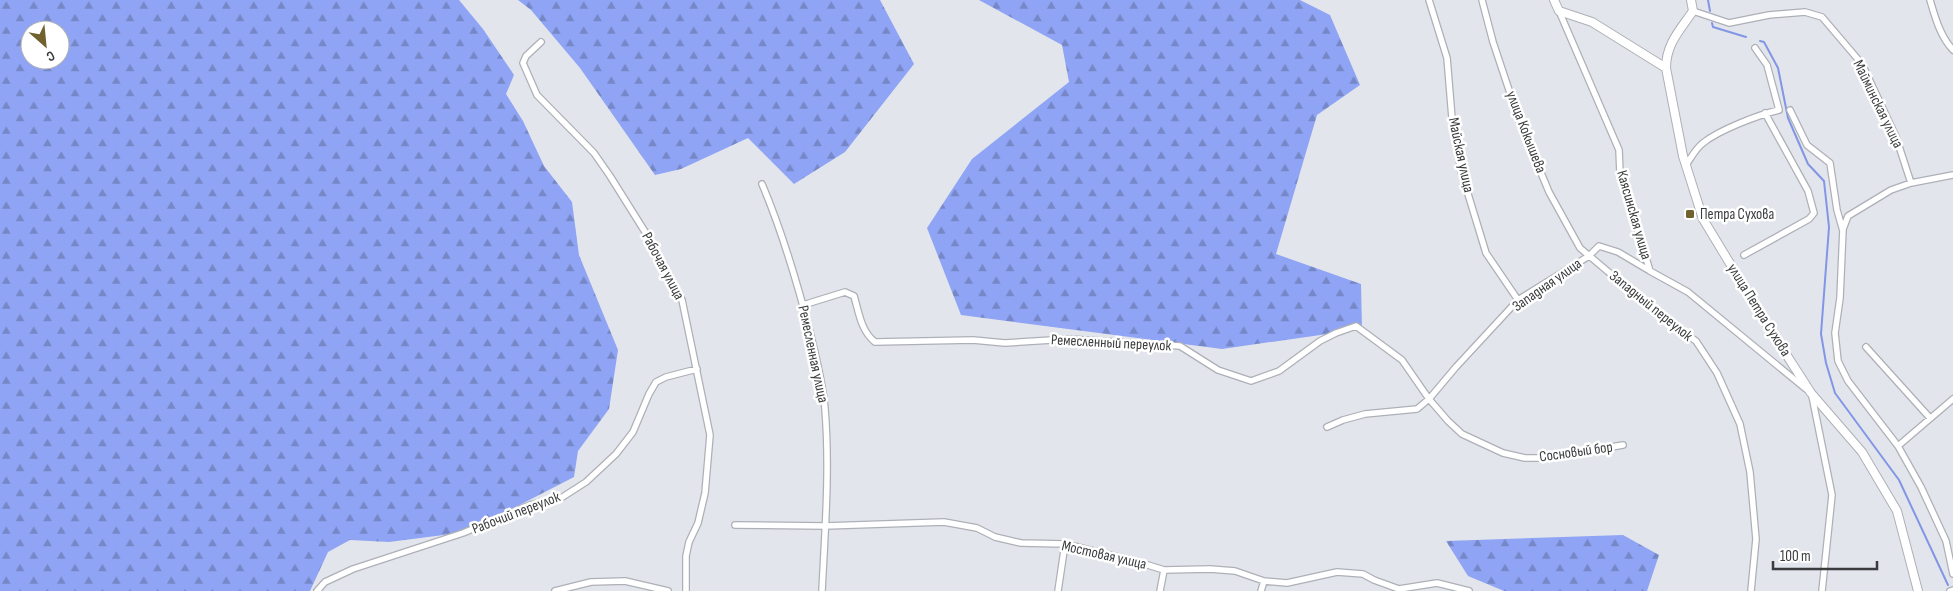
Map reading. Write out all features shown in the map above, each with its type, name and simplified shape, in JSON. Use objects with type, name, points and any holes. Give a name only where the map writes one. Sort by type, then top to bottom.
[{"type":"street","name":"Майская улица","points":[[1429,0],[1447,58],[1452,118],[1461,171],[1486,253],[1518,300]]},
{"type":"street","name":"улица Кокышева","points":[[1482,0],[1493,42],[1519,120],[1550,192],[1580,248],[1589,256]]},
{"type":"street","name":"Каясинская улица","points":[[1554,0],[1619,150],[1620,173],[1650,271],[1688,292],[1811,393]]},
{"type":"street","points":[[1691,0],[1693,12]]},
{"type":"street","points":[[1930,0],[1938,25],[1953,50]]},
{"type":"street","points":[[1559,11],[1592,22],[1666,68]]},
{"type":"street","name":"улица Петра Сухова","points":[[1693,12],[1670,43],[1666,56],[1666,68],[1686,165],[1703,219],[1811,393],[1862,452],[1897,511],[1918,591]]},
{"type":"street","name":"Майминская улица","points":[[1693,12],[1729,23],[1769,15],[1805,12],[1822,18],[1862,64],[1896,136],[1912,183]]},
{"type":"street","name":"Рабочая улица","points":[[541,42],[526,56],[523,63],[537,95],[594,153],[647,235],[682,300],[698,369],[710,435],[705,493],[698,523],[689,542],[686,556],[686,591]]},
{"type":"street","points":[[1686,165],[1702,143],[1735,126],[1765,113],[1778,110],[1767,65],[1755,48]]},
{"type":"street","points":[[1790,110],[1807,145],[1830,163],[1837,210],[1843,231]]},
{"type":"street","points":[[1744,255],[1809,220],[1814,213],[1808,191],[1765,113]]},
{"type":"street","points":[[1953,175],[1912,183],[1891,190],[1848,216],[1843,231],[1840,298],[1835,333],[1838,361],[1848,381],[1898,446],[1921,487],[1946,540],[1953,574]]},
{"type":"street","name":"Ремесленная улица","points":[[762,184],[773,209],[803,305],[820,376],[825,409],[828,484],[822,591]]},
{"type":"street","name":"Западная улица","points":[[1429,399],[1518,300],[1589,256],[1599,246],[1618,252],[1650,271]]},
{"type":"street","name":"Западный переулок","points":[[1589,256],[1663,318],[1696,341],[1717,373],[1740,424],[1750,472],[1756,539],[1751,591]]},
{"type":"street","name":"Ремесленный переулок","points":[[803,305],[846,292],[854,296],[867,336],[875,342],[973,340],[1005,343],[1068,339],[1180,346],[1218,370],[1251,381],[1280,371],[1320,341],[1336,332],[1356,326],[1402,360],[1429,399]]},
{"type":"street","points":[[1866,347],[1930,418]]},
{"type":"street","name":"Рабочий переулок","points":[[317,591],[325,582],[353,569],[463,533],[530,505],[561,498],[586,482],[616,454],[633,432],[656,382],[666,377],[698,369]]},
{"type":"street","points":[[1811,393],[1832,495],[1822,591]]},
{"type":"street","points":[[1327,427],[1365,414],[1417,408],[1429,399]]},
{"type":"street","name":"Сосновый бор","points":[[1429,399],[1448,422],[1462,434],[1504,453],[1525,458],[1547,458],[1623,445]]},
{"type":"street","points":[[1898,446],[1953,399]]},
{"type":"street","name":"Мостовая улица","points":[[735,525],[826,526],[944,522],[977,528],[995,537],[1021,543],[1065,544],[1164,570],[1210,568],[1235,571],[1264,582],[1287,582],[1337,572],[1363,574],[1399,589],[1437,583],[1469,591]]},
{"type":"street","points":[[1946,540],[1953,537]]},
{"type":"street","points":[[1058,591],[1065,544]]},
{"type":"street","points":[[1160,591],[1164,570]]},
{"type":"street","points":[[556,591],[591,582],[625,580],[668,591]]},
{"type":"street","points":[[1261,591],[1264,582]]},
{"type":"green space","points":[[0,0],[459,0],[483,29],[514,75],[506,94],[523,121],[544,166],[572,202],[579,255],[618,350],[609,409],[578,451],[574,477],[467,532],[389,542],[350,540],[328,552],[310,591],[0,591]]},
{"type":"green space","points":[[518,0],[880,0],[914,64],[845,152],[794,184],[748,138],[681,169],[655,175],[580,68],[531,10]]},
{"type":"green space","points":[[979,0],[1300,0],[1330,15],[1360,85],[1317,115],[1276,254],[1361,284],[1362,329],[1222,349],[961,315],[927,228],[972,159],[1069,82],[1062,45]]},
{"type":"green space","points":[[1623,535],[1659,555],[1647,591],[1504,591],[1468,576],[1446,541]]},
{"type":"waterway","points":[[1708,0],[1710,11]]},
{"type":"waterway","points":[[1712,23],[1713,27],[1746,37]]},
{"type":"waterway","points":[[1760,41],[1764,42],[1778,68],[1788,118],[1808,164],[1824,181],[1829,227],[1821,334],[1826,363],[1835,393],[1899,480],[1948,585]]},
{"type":"place","name":"Петра Сухова","points":[[1690,214]]}]
